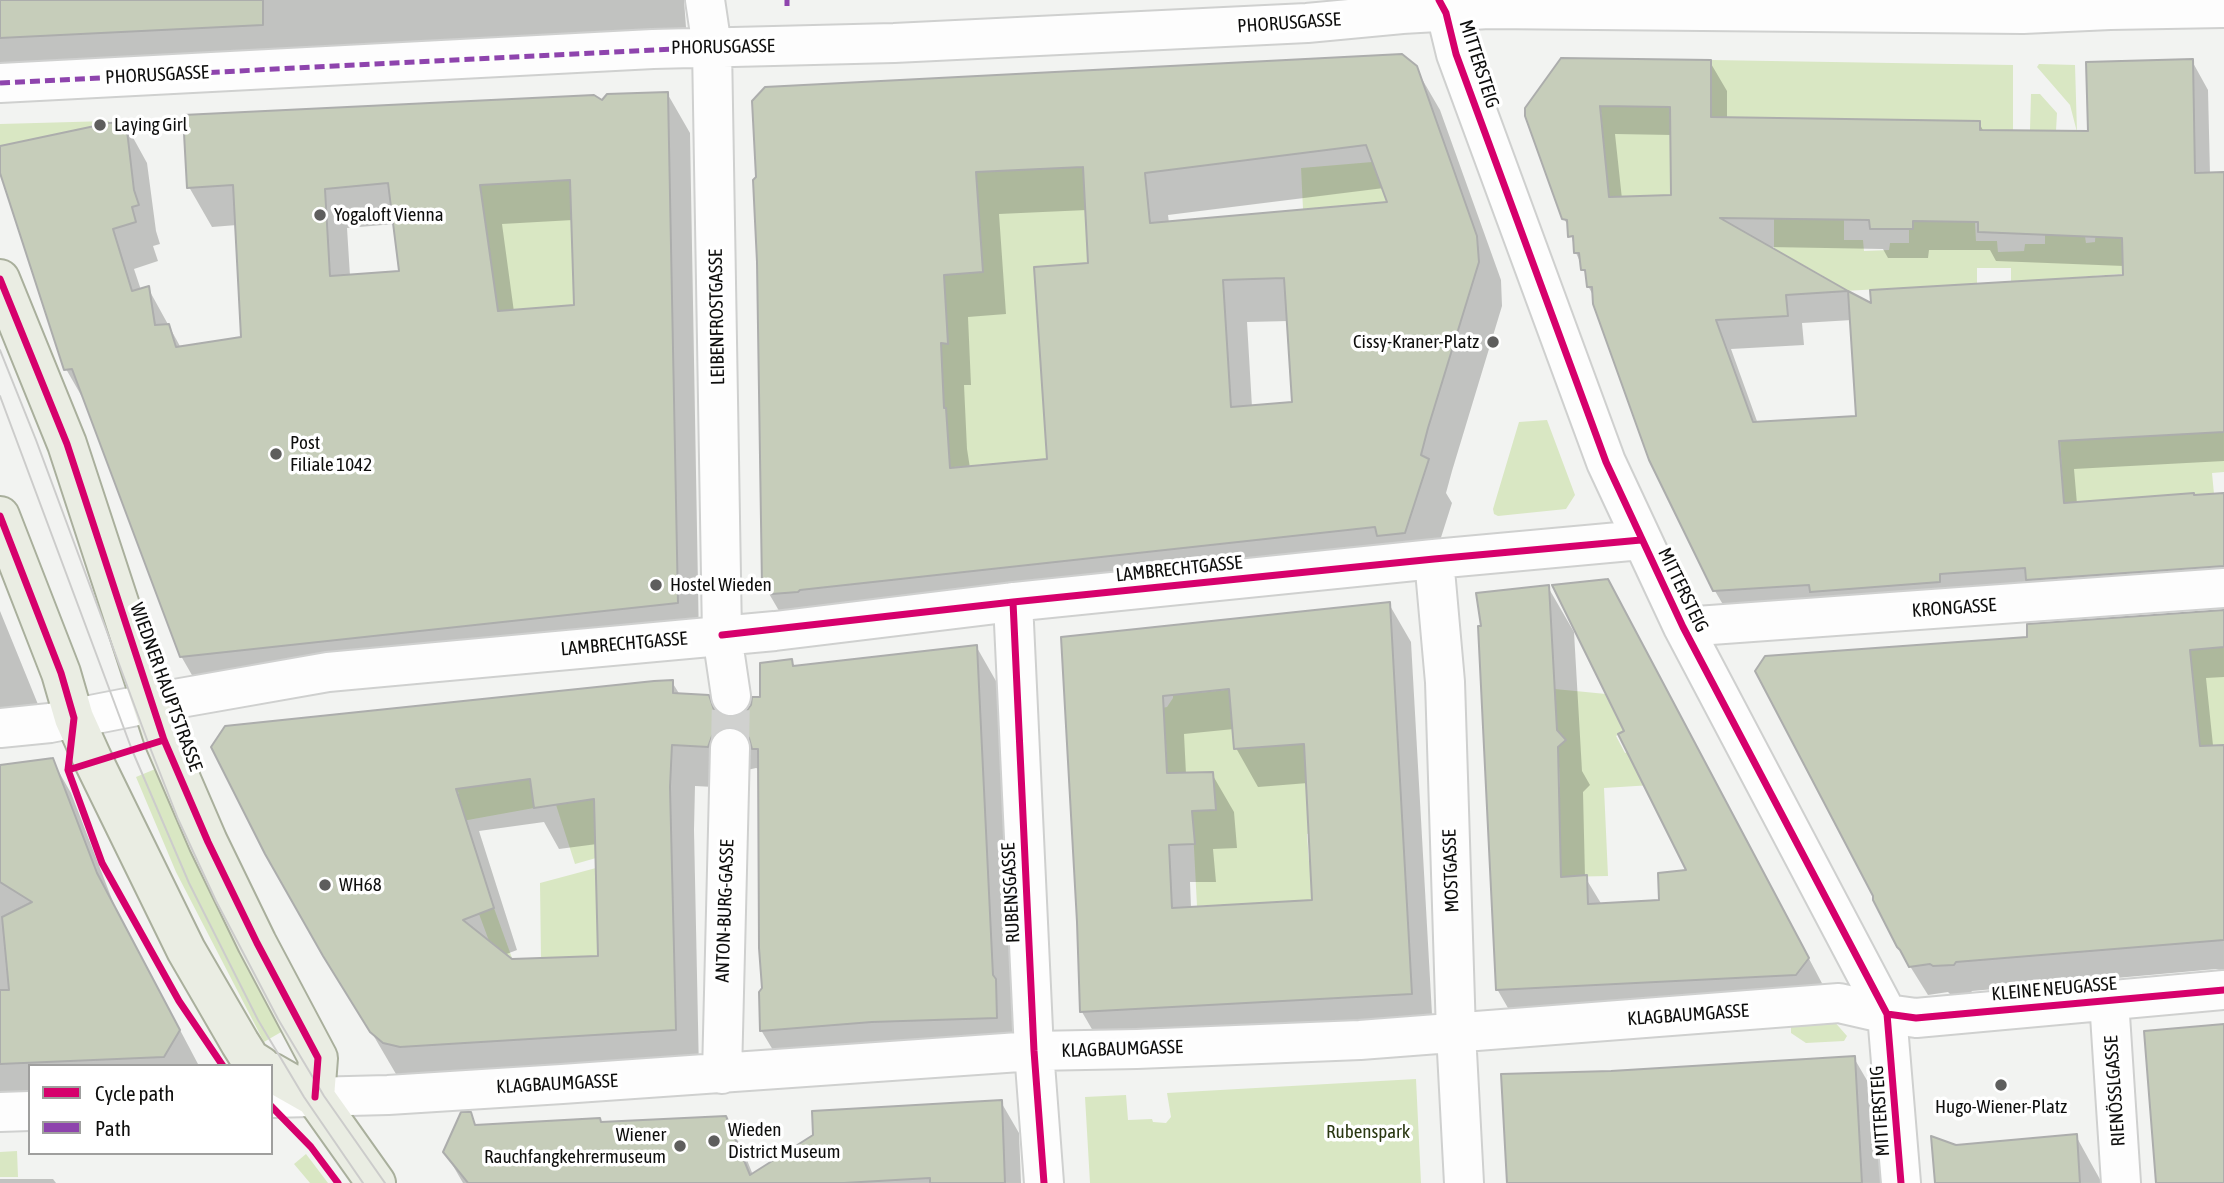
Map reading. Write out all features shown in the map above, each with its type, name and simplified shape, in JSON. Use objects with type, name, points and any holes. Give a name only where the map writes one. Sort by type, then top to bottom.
[{"type":"main road","name":"WIEDNER HAUPTSTRASSE","points":[[0,279],[67,444],[164,740],[208,842],[257,943],[318,1058],[314,1097]]},
{"type":"main road","points":[[0,516],[61,673],[74,718],[186,950],[250,1059],[258,1064]]},
{"type":"main road","points":[[273,1073],[314,1097],[376,1183]]},
{"type":"street","name":"LEIBENFROSTGASSE","points":[[705,0],[712,47],[722,635]]},
{"type":"street","name":"PHORUSGASSE","points":[[0,83],[712,47],[894,43],[1307,23],[1402,14],[1443,7],[2023,14],[2224,8]]},
{"type":"street","name":"MITTERSTEIG","points":[[1443,7],[1456,54],[1605,463],[1683,628],[1887,1014],[1901,1183]]},
{"type":"street","name":"LAMBRECHTGASSE","points":[[0,728],[50,723],[152,702],[328,672],[722,635],[1013,602],[1640,540]]},
{"type":"street","name":"MOSTGASSE","points":[[1434,559],[1445,682],[1456,1033],[1464,1183]]},
{"type":"street","name":"KRONGASSE","points":[[1683,628],[2224,588]]},
{"type":"street","name":"RUBENSGASSE","points":[[1013,602],[1034,1051],[1044,1183]]},
{"type":"street","points":[[722,635],[731,696]]},
{"type":"street","name":"ANTON-BURG-GASSE","points":[[722,1074],[730,748]]},
{"type":"street","name":"KLEINE NEUGASSE","points":[[1887,1014],[1916,1018],[2224,990]]},
{"type":"street","name":"RIENÖSSLGASSE","points":[[2109,1000],[2122,1183]]},
{"type":"street","name":"KLAGBAUMGASSE","points":[[273,1098],[388,1095],[1034,1051],[1346,1041],[1839,1003],[1887,1014]]},
{"type":"street","points":[[0,1112],[28,1111]]},
{"type":"green space","points":[[1711,60],[2013,65],[2013,130],[1980,130],[1980,121],[1804,118],[1711,126]]},
{"type":"green space","points":[[2039,64],[2075,65],[2077,132],[2070,105],[2037,67]]},
{"type":"green space","points":[[2031,94],[2040,94],[2057,113],[2056,131],[2030,130]]},
{"type":"green space","points":[[1595,106],[1671,107],[1671,195],[1609,197],[1601,111]]},
{"type":"green space","points":[[109,123],[0,146],[0,124]]},
{"type":"green space","points":[[2195,146],[2195,173],[2134,273],[2011,282],[2011,268],[1977,268],[1977,284],[1824,292],[1823,276],[1774,249],[1774,219],[1844,220],[1844,240],[1863,240],[1864,251],[1889,250],[1890,243],[1909,243],[1909,229],[1913,229],[1913,221],[1975,222],[1976,241],[1997,241],[1998,252],[2024,251],[2025,244],[2045,244],[2045,231],[2083,223],[2086,243],[2095,242],[2096,218],[2167,147]]},
{"type":"green space","points":[[1083,160],[1088,263],[1034,268],[1048,459],[942,468],[938,409],[941,343],[947,344],[936,275],[983,272],[976,166]]},
{"type":"green space","points":[[1372,162],[1387,202],[1303,209],[1301,168]]},
{"type":"green space","points":[[610,178],[574,305],[498,311],[480,185]]},
{"type":"green space","points":[[1547,420],[1575,495],[1566,509],[1498,516],[1494,514],[1493,509],[1519,422]]},
{"type":"green space","points":[[2224,432],[2224,472],[2212,473],[2214,494],[2194,496],[2193,493],[2064,503],[2060,441]]},
{"type":"green space","points":[[2224,647],[2224,793],[2168,740],[2199,736],[2190,650]]},
{"type":"green space","points":[[1306,681],[1235,749],[1330,742],[1305,769],[1305,779],[1311,780],[1314,833],[1307,834],[1309,862],[1316,862],[1335,908],[1284,902],[1197,906],[1192,811],[1216,809],[1213,772],[1167,773],[1166,743],[1147,744],[1155,709],[1167,707],[1173,698],[1173,691],[1198,693]]},
{"type":"green space","points":[[1555,689],[1606,694],[1624,731],[1616,736],[1625,753],[1634,749],[1652,785],[1604,788],[1608,876],[1561,877],[1558,747],[1561,744],[1561,734],[1557,730]]},
{"type":"green space","points":[[512,762],[514,781],[530,779],[534,808],[446,824],[452,801],[459,793],[449,784]]},
{"type":"green space","points":[[165,765],[288,1028],[264,1042],[176,872],[136,777]]},
{"type":"green space","points":[[594,799],[596,858],[575,864],[556,805]]},
{"type":"green space","points":[[596,868],[598,956],[541,958],[540,883]]},
{"type":"green space","points":[[494,908],[516,969],[489,941],[479,914]]},
{"type":"green space","points":[[1833,1020],[1847,1036],[1844,1041],[1806,1043],[1791,1033],[1791,1023]]},
{"type":"green space","name":"Rubenspark","points":[[1416,1079],[1421,1183],[1090,1183],[1085,1097],[1126,1095],[1128,1120],[1152,1119],[1153,1122],[1166,1123],[1171,1117],[1167,1093]]},
{"type":"green space","points":[[17,1151],[18,1177],[0,1177],[0,1152]]},
{"type":"green space","points":[[306,1154],[328,1183],[310,1183],[294,1164]]},
{"type":"building","points":[[0,0],[263,0],[263,25],[0,38]]},
{"type":"building","points":[[1402,54],[1417,66],[1477,236],[1479,262],[1428,428],[1421,455],[1429,459],[1405,533],[1377,536],[1375,527],[772,594],[762,586],[757,262],[753,180],[756,177],[752,101],[765,87]],"holes":[[[1366,145],[1387,202],[1150,223],[1145,173]],[[1083,167],[1088,263],[1034,267],[1047,459],[950,468],[941,343],[948,344],[944,275],[983,272],[976,172]],[[1284,278],[1292,402],[1231,407],[1223,280]]]},
{"type":"building","points":[[1561,58],[1711,60],[1711,117],[1980,121],[1980,130],[2088,131],[2086,62],[2193,59],[2195,173],[2224,172],[2224,432],[2059,441],[2064,503],[2224,493],[2224,566],[2026,580],[2025,568],[1940,574],[1940,582],[1810,592],[1809,585],[1713,591],[1649,460],[1593,304],[1592,287],[1587,287],[1579,253],[1574,253],[1573,236],[1568,237],[1567,220],[1562,219],[1525,116],[1525,108]],"holes":[[[1600,106],[1670,107],[1671,195],[1609,197]],[[1720,218],[1869,220],[1870,229],[1913,229],[1913,221],[1978,222],[1978,232],[2122,238],[2123,275],[1870,290],[1871,303]],[[1848,291],[1856,416],[1753,422],[1716,320],[1788,316],[1786,295]]]},
{"type":"building","points":[[668,92],[678,603],[180,657],[72,369],[64,370],[0,173],[0,146],[109,123],[126,122],[134,190],[139,205],[132,207],[136,222],[113,229],[132,291],[149,286],[155,325],[169,324],[176,347],[241,337],[233,185],[187,188],[183,115],[594,95],[602,100],[607,94]],"holes":[[[570,180],[574,305],[498,311],[480,185]],[[388,183],[399,271],[330,276],[325,189]]]},
{"type":"building","points":[[1608,579],[1809,958],[1796,975],[1496,990],[1478,626],[1481,626],[1476,593],[1549,585],[1557,730],[1566,740],[1558,747],[1561,877],[1587,875],[1588,904],[1659,900],[1658,873],[1686,870],[1618,734],[1624,731],[1552,585]]},
{"type":"building","points":[[1390,602],[1412,994],[1080,1012],[1061,637]],"holes":[[[1229,689],[1234,749],[1304,744],[1312,900],[1172,908],[1169,845],[1195,844],[1192,811],[1216,810],[1213,772],[1167,773],[1163,696]]]},
{"type":"building","points":[[2224,610],[2224,647],[2190,650],[2200,746],[2224,745],[2224,940],[1909,967],[1755,671],[1765,656],[2027,637],[2027,624]]},
{"type":"building","points":[[977,645],[997,1018],[872,1022],[760,1031],[759,992],[762,988],[759,948],[758,749],[752,749],[749,738],[742,730],[730,726],[719,729],[712,736],[708,747],[672,745],[670,787],[676,1030],[400,1047],[383,1043],[370,1032],[323,956],[265,854],[211,747],[225,726],[654,681],[673,680],[673,693],[709,695],[714,710],[722,716],[734,718],[745,713],[751,705],[752,697],[760,697],[760,663],[792,659],[793,666]],"holes":[[[530,779],[534,808],[594,799],[598,956],[512,959],[463,920],[494,908],[456,789]]]},
{"type":"building","points":[[53,758],[97,873],[180,1030],[164,1057],[0,1064],[0,990],[9,990],[2,917],[32,902],[0,882],[0,765]]},
{"type":"building","points":[[2224,1024],[2224,1183],[2156,1183],[2144,1031]]},
{"type":"building","points":[[1855,1056],[1862,1183],[1507,1183],[1501,1074],[1611,1071]]},
{"type":"building","points":[[1002,1100],[1005,1183],[930,1183],[930,1178],[844,1183],[468,1183],[443,1152],[461,1112],[471,1112],[475,1125],[600,1118],[601,1122],[726,1116],[750,1175],[813,1135],[812,1111]]},
{"type":"building","points":[[2077,1134],[2080,1183],[1935,1183],[1931,1136],[1956,1145]]},
{"type":"tunnel","points":[[730,748],[731,696]]},
{"type":"tram line","points":[[0,350],[178,819],[216,901],[278,1019],[324,1096],[385,1183]]},
{"type":"tram line","points":[[0,396],[132,750],[189,883],[258,1020],[304,1097],[363,1183]]},
{"type":"marked path","points":[[787,0],[787,6]]},
{"type":"marked path","points":[[0,83],[712,47]]},
{"type":"cycle path","points":[[1439,0],[1446,13],[1456,54],[1606,462],[1683,627],[1887,1014],[1901,1183]]},
{"type":"cycle path","points":[[0,279],[67,444],[164,740],[208,842],[257,943],[318,1058],[315,1097]]},
{"type":"cycle path","points":[[0,516],[61,673],[74,718],[68,770],[102,863],[179,1001],[222,1064]]},
{"type":"cycle path","points":[[722,635],[1013,602],[1641,540]]},
{"type":"cycle path","points":[[1013,602],[1034,1051],[1044,1183]]},
{"type":"cycle path","points":[[68,770],[164,740]]},
{"type":"cycle path","points":[[1887,1014],[1916,1018],[2224,990]]},
{"type":"cycle path","points":[[273,1108],[311,1147],[338,1183]]},
{"type":"place","name":"Laying Girl","points":[[100,125]]},
{"type":"place","name":"Yogaloft Vienna","points":[[320,215]]},
{"type":"place","name":"Cissy-Kraner-Platz","points":[[1493,342]]},
{"type":"place","name":"Post Filiale 1042","points":[[276,454]]},
{"type":"place","name":"Hostel Wieden","points":[[656,585]]},
{"type":"place","name":"WH68","points":[[325,885]]},
{"type":"place","name":"Hugo-Wiener-Platz","points":[[2001,1085]]},
{"type":"place","name":"Wieden District Museum","points":[[714,1141]]},
{"type":"place","name":"Wiener Rauchfangkehrermuseum","points":[[680,1146]]}]
